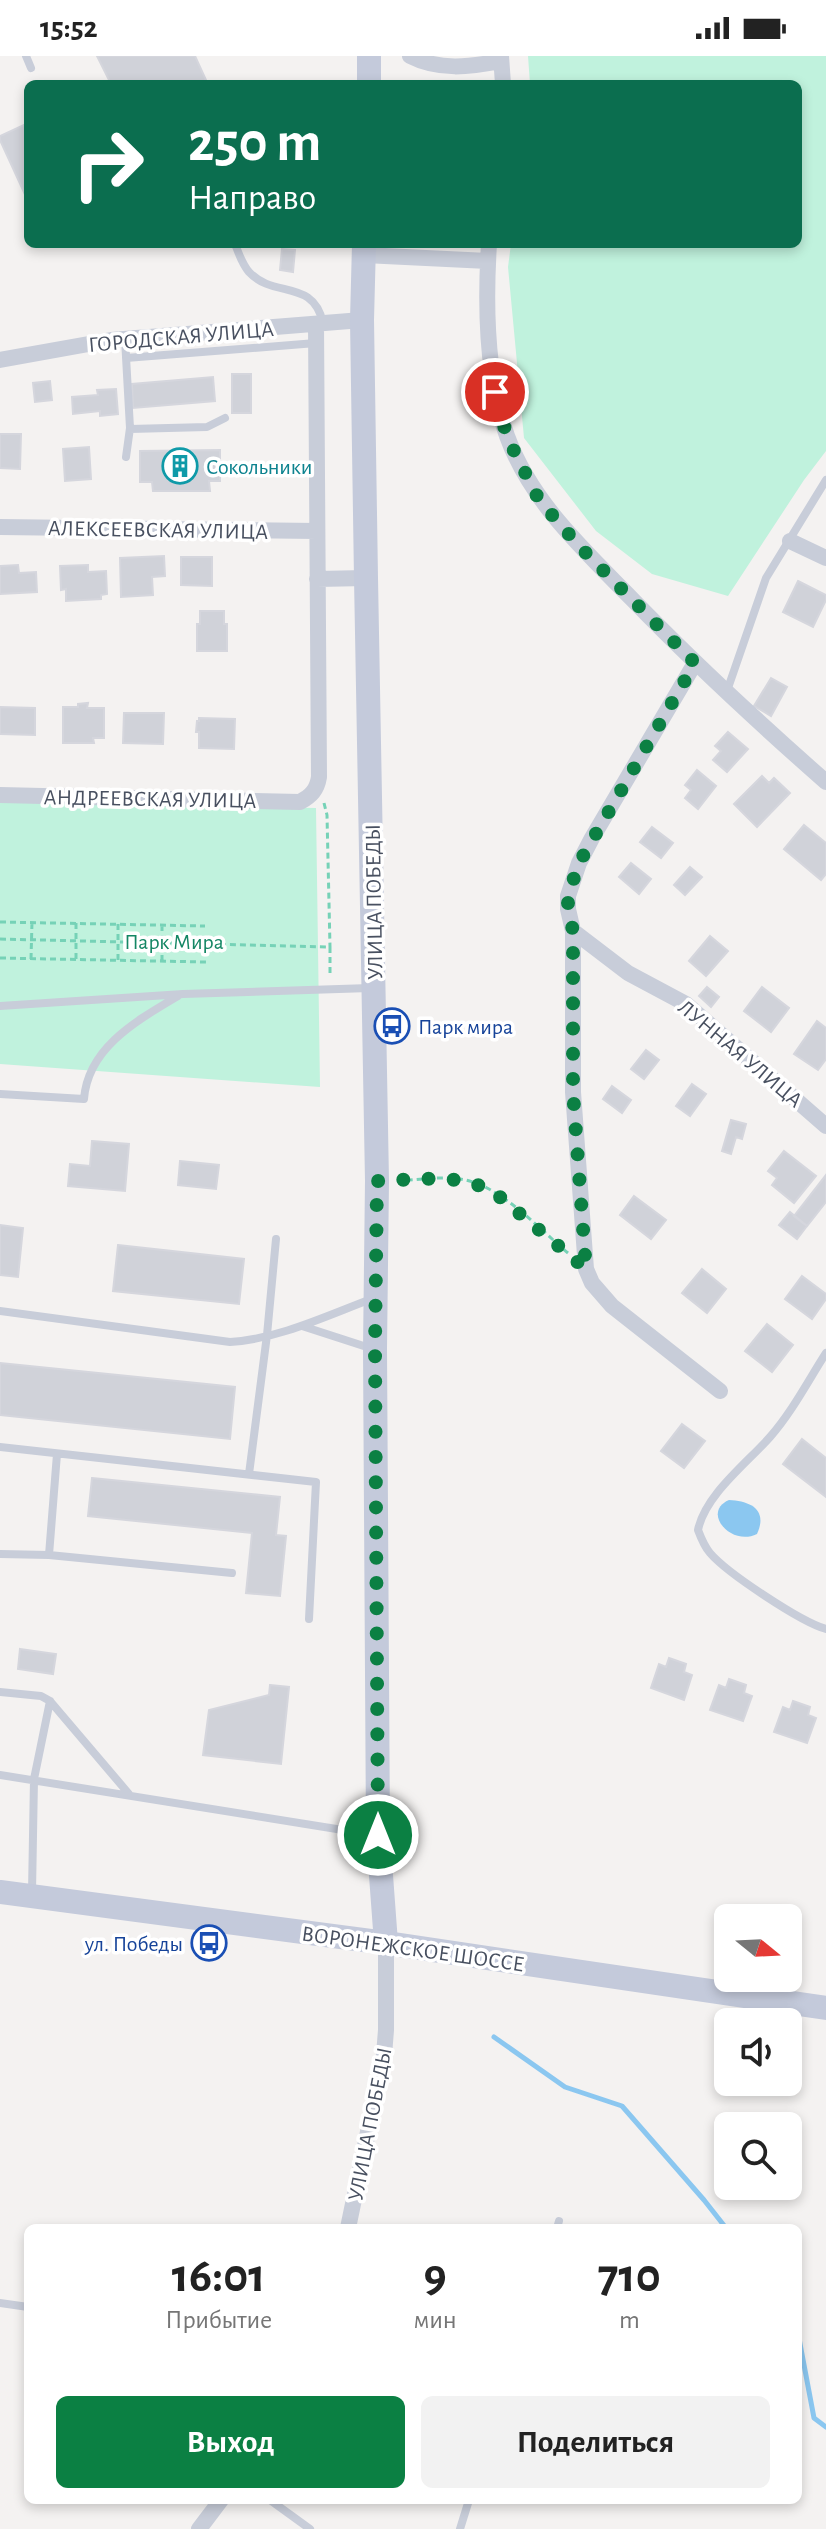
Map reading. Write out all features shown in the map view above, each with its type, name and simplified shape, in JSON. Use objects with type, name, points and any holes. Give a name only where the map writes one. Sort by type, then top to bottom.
[{"type":"street","points":[[369,56],[369,80]]},
{"type":"street","points":[[410,56],[431,64],[461,67],[501,58],[503,80]]},
{"type":"street","points":[[364,250],[489,252],[490,369],[507,437],[539,500],[582,549],[695,663],[826,782]]},
{"type":"street","name":"УЛИЦА ПОБЕДЫ","points":[[349,2224],[384,2055],[386,2030],[386,1943],[378,1835],[377,1181],[362,320],[364,250]]},
{"type":"street","name":"ГОРОДСКАЯ УЛИЦА","points":[[0,360],[125,339],[362,320]]},
{"type":"street","points":[[317,787],[316,343],[320,324]]},
{"type":"street","name":"АЛЕКСЕЕВСКАЯ УЛИЦА","points":[[0,527],[317,531]]},
{"type":"street","points":[[790,541],[826,558]]},
{"type":"street","points":[[317,579],[366,578]]},
{"type":"street","points":[[695,663],[579,863],[568,896],[573,931],[573,1092],[586,1269],[592,1283],[612,1306],[720,1391]]},
{"type":"street","name":"АНДРЕЕВСКАЯ УЛИЦА","points":[[0,795],[300,802],[310,797],[317,787]]},
{"type":"street","name":"ЛУННАЯ УЛИЦА","points":[[573,931],[628,973],[686,1004],[826,1126]]},
{"type":"street","name":"ВОРОНЕЖСКОЕ ШОССЕ","points":[[0,1892],[386,1943],[826,2008]]},
{"type":"street","points":[[199,2529],[218,2504]]},
{"type":"lane","points":[[26,56],[31,68]]},
{"type":"lane","points":[[236,248],[242,263],[261,282],[311,298],[320,309],[320,324]]},
{"type":"lane","points":[[125,339],[130,429],[126,457]]},
{"type":"lane","points":[[126,358],[316,343]]},
{"type":"lane","points":[[130,429],[207,427],[225,418]]},
{"type":"lane","points":[[727,692],[766,578],[826,480]]},
{"type":"lane","points":[[0,1006],[183,994],[375,988]]},
{"type":"lane","points":[[0,1094],[84,1099],[85,1088],[100,1054],[134,1022],[183,994]]},
{"type":"lane","points":[[249,1474],[276,1239]]},
{"type":"lane","points":[[0,1311],[230,1342],[301,1326],[376,1297]]},
{"type":"lane","points":[[301,1326],[375,1349]]},
{"type":"lane","points":[[826,1353],[771,1435],[703,1512],[698,1530],[710,1553],[726,1568],[796,1615],[826,1629]]},
{"type":"lane","points":[[0,1447],[316,1482],[309,1619]]},
{"type":"lane","points":[[49,1555],[57,1454]]},
{"type":"lane","points":[[0,1554],[49,1555],[232,1573]]},
{"type":"lane","points":[[0,1692],[41,1696],[50,1701],[130,1794]]},
{"type":"lane","points":[[32,1896],[34,1779],[50,1701]]},
{"type":"lane","points":[[0,1775],[378,1835]]},
{"type":"lane","points":[[0,2303],[24,2306]]},
{"type":"lane","points":[[276,2504],[310,2529]]},
{"type":"lane","points":[[460,2529],[468,2504]]},
{"type":"path","points":[[317,787],[327,815],[330,989]]},
{"type":"path","points":[[0,922],[205,926]]},
{"type":"path","points":[[31,959],[32,922]]},
{"type":"path","points":[[76,923],[76,959]]},
{"type":"path","points":[[118,924],[118,960]]},
{"type":"path","points":[[162,925],[162,961]]},
{"type":"path","points":[[0,939],[330,947]]},
{"type":"path","points":[[0,958],[206,962]]},
{"type":"path","points":[[377,1181],[458,1178],[480,1184],[586,1269]]},
{"type":"green space","points":[[528,56],[826,56],[826,451],[728,596],[652,574],[596,531],[524,438],[508,267],[510,248],[802,248],[802,80],[530,80]]},
{"type":"green space","name":"Парк Мира","points":[[0,802],[316,808],[320,1087],[0,1064]]},
{"type":"water","points":[[729,1500],[744,1502],[755,1508],[760,1519],[757,1534],[738,1536],[723,1526],[718,1512],[721,1505]]},
{"type":"building","points":[[97,56],[195,56],[206,80],[109,80]]},
{"type":"building","points":[[24,125],[24,192],[0,140],[0,136]]},
{"type":"building","points":[[282,249],[295,250],[293,272],[280,270]]},
{"type":"building","points":[[232,374],[251,374],[251,413],[232,413]]},
{"type":"building","points":[[213,377],[215,401],[133,408],[132,384]]},
{"type":"building","points":[[50,381],[52,400],[35,402],[33,383]]},
{"type":"building","points":[[116,389],[118,414],[100,416],[100,411],[73,414],[72,397],[98,395],[97,390]]},
{"type":"building","points":[[0,434],[21,434],[20,469],[0,468]]},
{"type":"building","points":[[89,447],[91,479],[65,481],[63,449]]},
{"type":"building","name":"Сокольники","points":[[220,450],[220,481],[209,481],[210,491],[153,491],[152,482],[140,482],[140,451]]},
{"type":"building","points":[[164,556],[165,576],[152,577],[153,595],[121,597],[120,558]]},
{"type":"building","points":[[181,557],[212,557],[212,586],[181,585]]},
{"type":"building","points":[[18,565],[19,573],[36,572],[37,592],[0,594],[0,566]]},
{"type":"building","points":[[88,565],[88,572],[106,571],[107,594],[101,595],[101,599],[66,601],[66,589],[61,590],[60,566]]},
{"type":"building","points":[[798,581],[826,595],[813,627],[783,612]]},
{"type":"building","points":[[200,611],[224,611],[227,651],[197,651]]},
{"type":"building","points":[[771,678],[787,687],[771,716],[754,706]]},
{"type":"building","points":[[88,703],[87,708],[104,708],[104,738],[93,738],[94,743],[63,743],[63,707]]},
{"type":"building","points":[[0,707],[35,708],[35,735],[0,734]]},
{"type":"building","points":[[124,713],[164,713],[163,744],[123,743]]},
{"type":"building","points":[[199,718],[235,719],[234,749],[199,748],[199,732],[196,732]]},
{"type":"building","points":[[728,732],[748,749],[727,772],[713,760],[721,751],[715,746]]},
{"type":"building","points":[[697,770],[716,786],[698,809],[685,798],[691,790],[685,785]]},
{"type":"building","points":[[762,776],[769,783],[774,778],[790,793],[757,827],[734,804]]},
{"type":"building","points":[[804,825],[826,843],[826,874],[821,880],[784,849]]},
{"type":"building","points":[[652,827],[673,843],[661,858],[640,842]]},
{"type":"building","points":[[631,863],[651,879],[639,894],[619,877]]},
{"type":"building","points":[[690,867],[702,877],[685,895],[674,885]]},
{"type":"building","points":[[710,936],[728,951],[706,976],[689,961]]},
{"type":"building","points":[[707,987],[719,997],[711,1007],[699,996]]},
{"type":"building","points":[[762,987],[789,1008],[771,1032],[744,1011]]},
{"type":"building","points":[[817,1021],[826,1028],[826,1059],[818,1070],[794,1054]]},
{"type":"building","points":[[646,1050],[659,1060],[644,1079],[631,1069]]},
{"type":"building","points":[[692,1084],[706,1094],[690,1116],[676,1106]]},
{"type":"building","points":[[612,1086],[631,1100],[622,1113],[603,1099]]},
{"type":"building","points":[[731,1120],[746,1124],[742,1139],[736,1137],[731,1154],[722,1151]]},
{"type":"building","points":[[92,1141],[129,1144],[125,1191],[68,1186],[70,1164],[90,1166]]},
{"type":"building","points":[[784,1151],[816,1176],[794,1203],[772,1185],[777,1178],[768,1171]]},
{"type":"building","points":[[180,1161],[219,1165],[216,1189],[178,1185]]},
{"type":"building","points":[[826,1175],[826,1202],[807,1226],[794,1216]]},
{"type":"building","points":[[634,1196],[666,1220],[651,1239],[620,1215]]},
{"type":"building","points":[[790,1212],[807,1226],[797,1239],[779,1225]]},
{"type":"building","points":[[0,1225],[23,1228],[18,1277],[0,1275]]},
{"type":"building","points":[[118,1245],[244,1259],[239,1304],[113,1291]]},
{"type":"building","points":[[702,1269],[726,1289],[707,1313],[682,1293]]},
{"type":"building","points":[[802,1276],[826,1294],[826,1299],[812,1319],[785,1299]]},
{"type":"building","points":[[767,1324],[793,1345],[772,1372],[745,1351]]},
{"type":"building","points":[[0,1363],[235,1387],[230,1439],[0,1415]]},
{"type":"building","points":[[682,1424],[705,1441],[684,1468],[661,1451]]},
{"type":"building","points":[[802,1439],[826,1458],[826,1497],[783,1464]]},
{"type":"building","points":[[92,1478],[280,1497],[276,1535],[286,1536],[280,1596],[246,1593],[252,1533],[88,1516]]},
{"type":"building","points":[[20,1649],[56,1654],[53,1674],[18,1669]]},
{"type":"building","points":[[669,1658],[686,1664],[684,1672],[692,1675],[684,1700],[651,1688],[659,1664],[666,1667]]},
{"type":"building","points":[[729,1679],[746,1685],[744,1693],[752,1696],[743,1721],[710,1710],[719,1685],[726,1688]]},
{"type":"building","points":[[270,1685],[289,1687],[281,1764],[203,1755],[209,1710],[269,1695]]},
{"type":"building","points":[[793,1701],[810,1707],[808,1715],[816,1718],[807,1743],[774,1732],[783,1707],[790,1710]]},
{"type":"waterway","points":[[494,2037],[565,2087],[622,2106],[723,2224]]},
{"type":"waterway","points":[[802,2354],[814,2418],[826,2427]]},
{"type":"place","name":"Сокольники","points":[[180,466]]},
{"type":"place","name":"Парк мира","points":[[392,1026]]},
{"type":"place","name":"ул. Победы","points":[[209,1943]]},
{"type":"route","points":[[378,1835],[377,1181],[458,1178],[480,1184],[586,1269],[573,1092],[573,931],[568,896],[571,882],[592,838],[695,663],[582,549],[539,500],[507,437],[495,392]]}]
